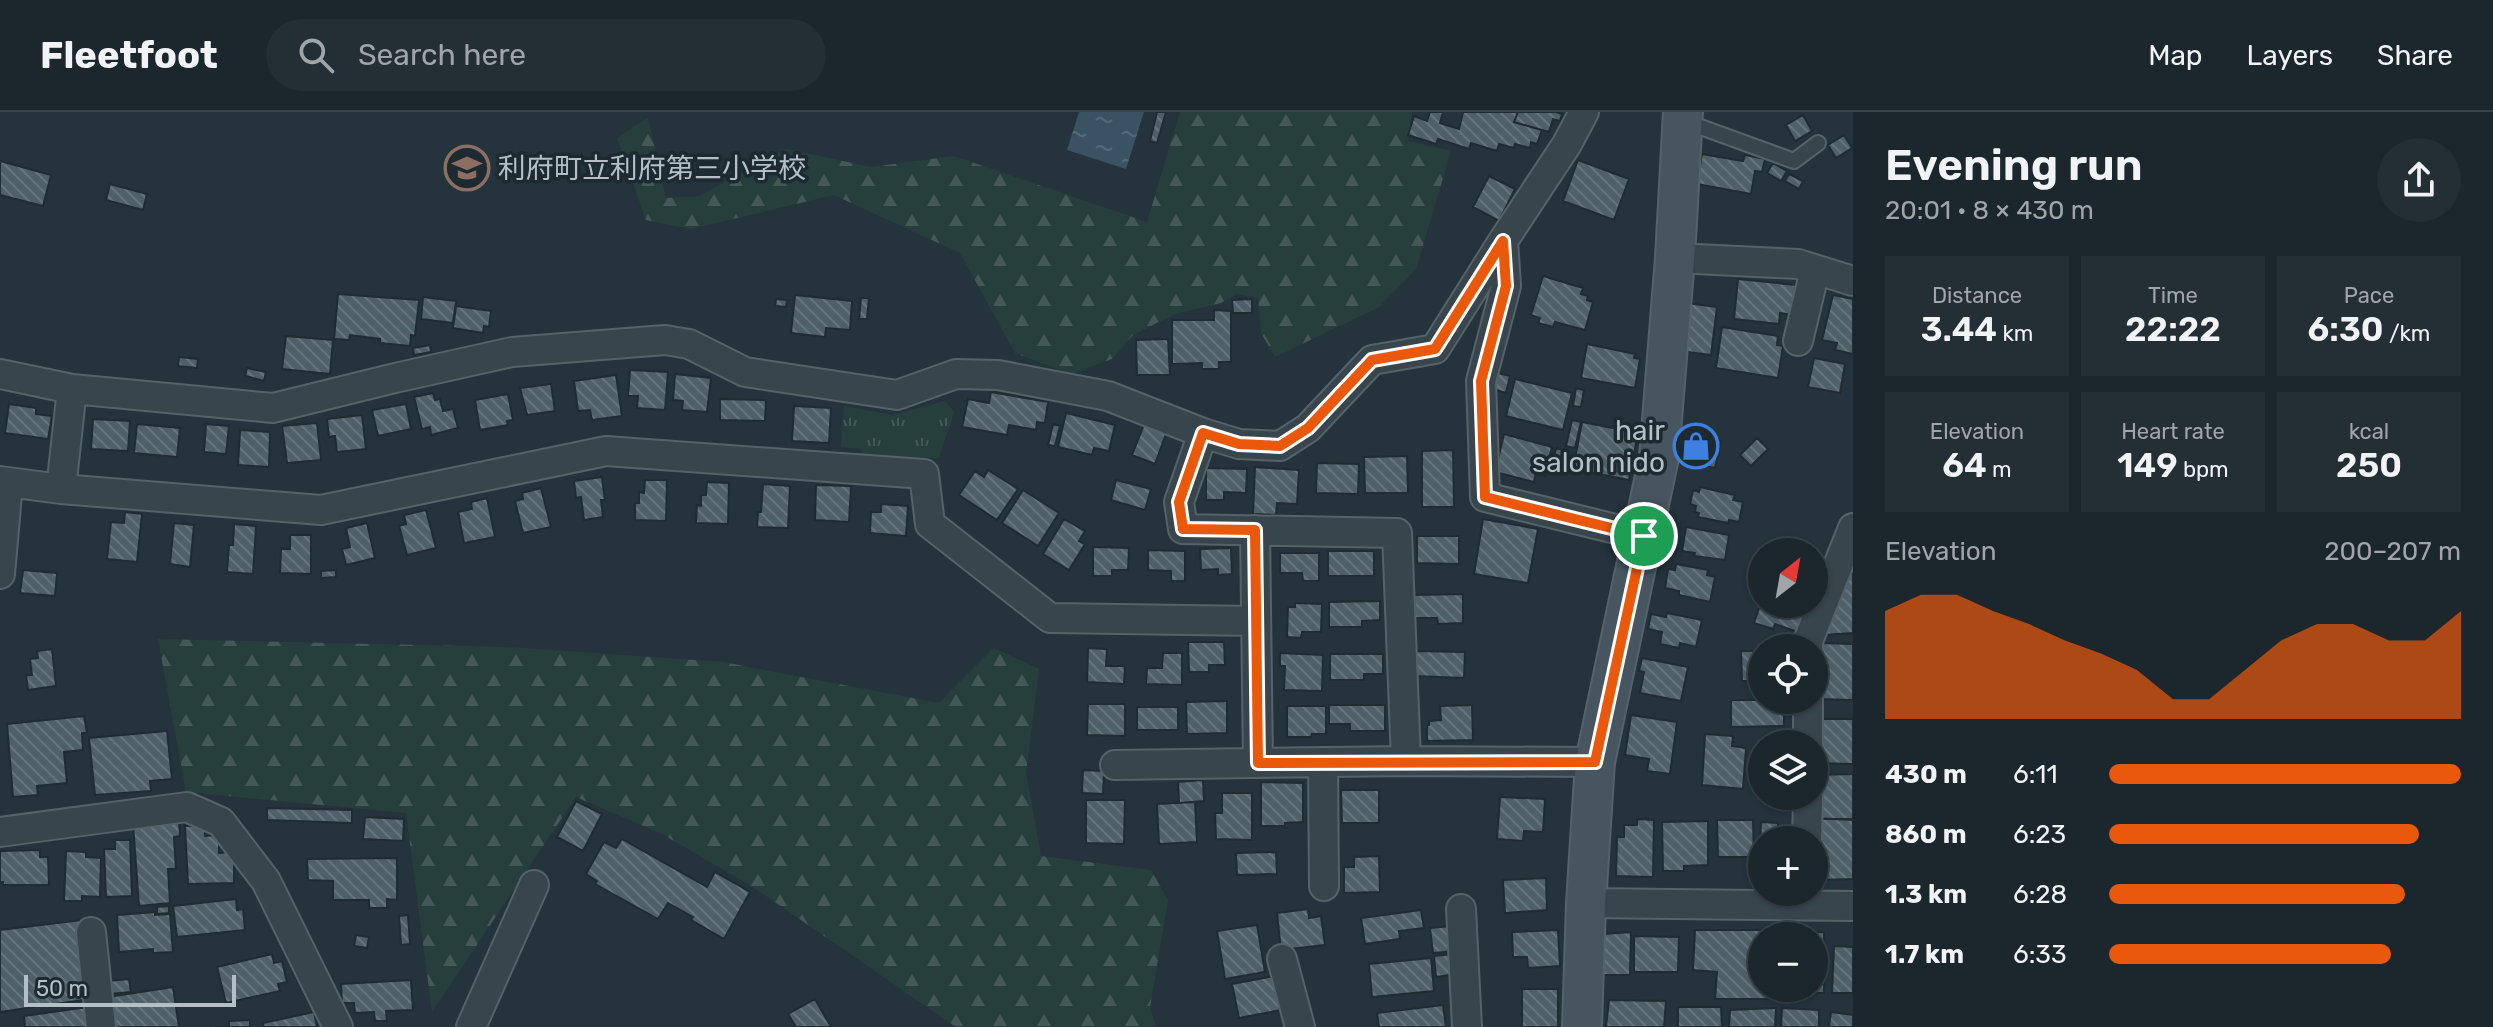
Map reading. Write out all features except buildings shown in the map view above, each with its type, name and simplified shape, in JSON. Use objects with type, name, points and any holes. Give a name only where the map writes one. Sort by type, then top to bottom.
[{"type":"street","points":[[0,374],[72,389],[273,408],[512,352],[665,340],[689,344],[745,372],[897,395],[956,374],[998,375],[1108,396],[1239,444],[1280,446],[1308,428],[1372,360],[1435,349],[1567,144],[1584,112]]},
{"type":"street","points":[[1582,1027],[1595,762],[1659,457],[1688,115]]},
{"type":"street","points":[[1503,241],[1506,286],[1481,381],[1485,497],[1644,536]]},
{"type":"street","points":[[1675,258],[1798,264],[1853,281]]},
{"type":"street","points":[[1798,341],[1815,270]]},
{"type":"street","points":[[61,489],[72,389]]},
{"type":"street","points":[[1203,433],[1179,502],[1183,529],[1397,533],[1406,761]]},
{"type":"street","points":[[0,574],[4,482],[321,510],[606,451],[924,474],[930,524],[1050,618],[1256,621]]},
{"type":"street","points":[[1811,634],[1853,528]]},
{"type":"street","points":[[1255,530],[1258,763]]},
{"type":"street","points":[[1323,762],[1324,886]]},
{"type":"street","points":[[1115,765],[1595,762]]},
{"type":"street","points":[[0,832],[187,807],[221,822],[266,881],[338,1027]]},
{"type":"street","points":[[471,1027],[534,885]]},
{"type":"street","points":[[1586,903],[1748,900]]},
{"type":"street","points":[[1828,902],[1853,906]]},
{"type":"street","points":[[1461,909],[1467,1027]]},
{"type":"street","points":[[91,932],[101,1027]]},
{"type":"street","points":[[1282,959],[1300,1027]]},
{"type":"lane","points":[[1688,115],[1794,161],[1818,143]]},
{"type":"green space","points":[[1180,112],[1412,112],[1408,141],[1451,151],[1416,269],[1379,307],[1275,357],[1261,333],[1258,298],[1237,294],[1221,303],[1175,314],[1133,335],[1112,359],[1071,374],[1015,353],[960,253],[834,195],[691,229],[646,220],[617,138],[648,118],[666,198],[699,196],[787,149],[871,167],[954,156],[1147,222]]},
{"type":"green space","points":[[945,401],[954,412],[939,458],[862,457],[861,449],[841,447],[844,406],[892,415]]},
{"type":"green space","points":[[158,639],[507,647],[723,662],[939,703],[994,648],[1039,669],[1026,773],[1041,856],[1151,870],[1168,900],[1150,1007],[1156,1027],[956,1027],[750,885],[662,834],[576,797],[432,1012],[406,813],[186,792]]},
{"type":"water","points":[[1079,112],[1144,112],[1126,169],[1067,150]]},
{"type":"place","name":"利府町立利府第三小学校","points":[[467,168]]},
{"type":"place","name":"hair salon nido","points":[[1696,446]]},
{"type":"route","points":[[1503,241],[1506,286],[1481,381],[1485,497],[1644,536],[1595,762],[1258,763],[1255,530],[1183,529],[1179,502],[1203,433],[1239,444],[1280,446],[1308,428],[1372,360],[1435,349],[1503,241]]}]
